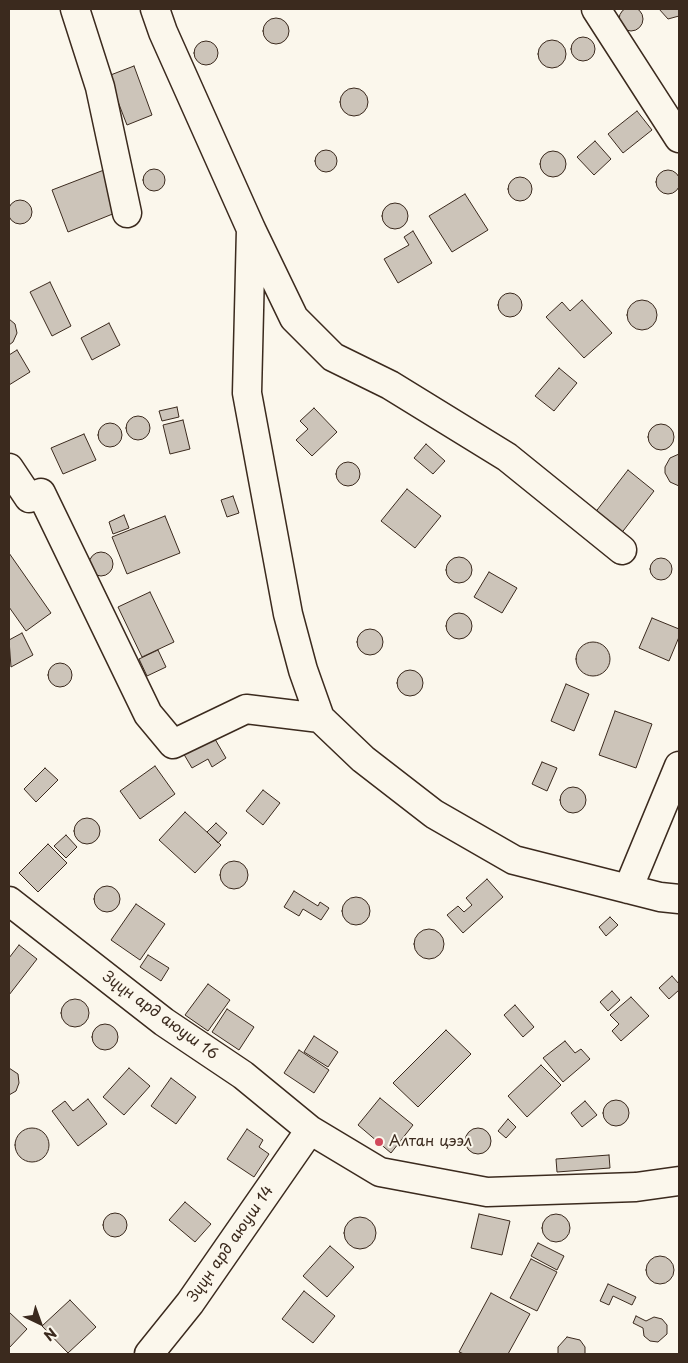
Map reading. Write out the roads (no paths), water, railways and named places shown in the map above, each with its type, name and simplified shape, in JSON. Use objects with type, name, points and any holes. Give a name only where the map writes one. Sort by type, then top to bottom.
[{"type":"street","points":[[75,9],[100,87],[127,213]]},
{"type":"street","points":[[155,9],[163,32],[251,229],[294,318],[333,357],[390,386],[507,457],[622,550]]},
{"type":"street","points":[[596,9],[679,138]]},
{"type":"street","points":[[251,229],[247,393],[288,614],[302,670],[320,718],[364,759],[434,814],[514,860],[628,889],[679,899]]},
{"type":"street","points":[[9,468],[29,498],[41,493],[148,714],[173,744],[246,708],[320,718]]},
{"type":"street","points":[[628,889],[679,766]]},
{"type":"street","name":"Зүүн ард аюуш 16","points":[[9,901],[164,1022],[243,1075],[310,1130],[380,1172],[487,1192],[636,1187],[679,1181]]},
{"type":"street","name":"Зүүн ард аюуш 14","points":[[149,1354],[190,1303],[310,1130]]},
{"type":"place","name":"Алтан цээл","points":[[379,1142]]}]
